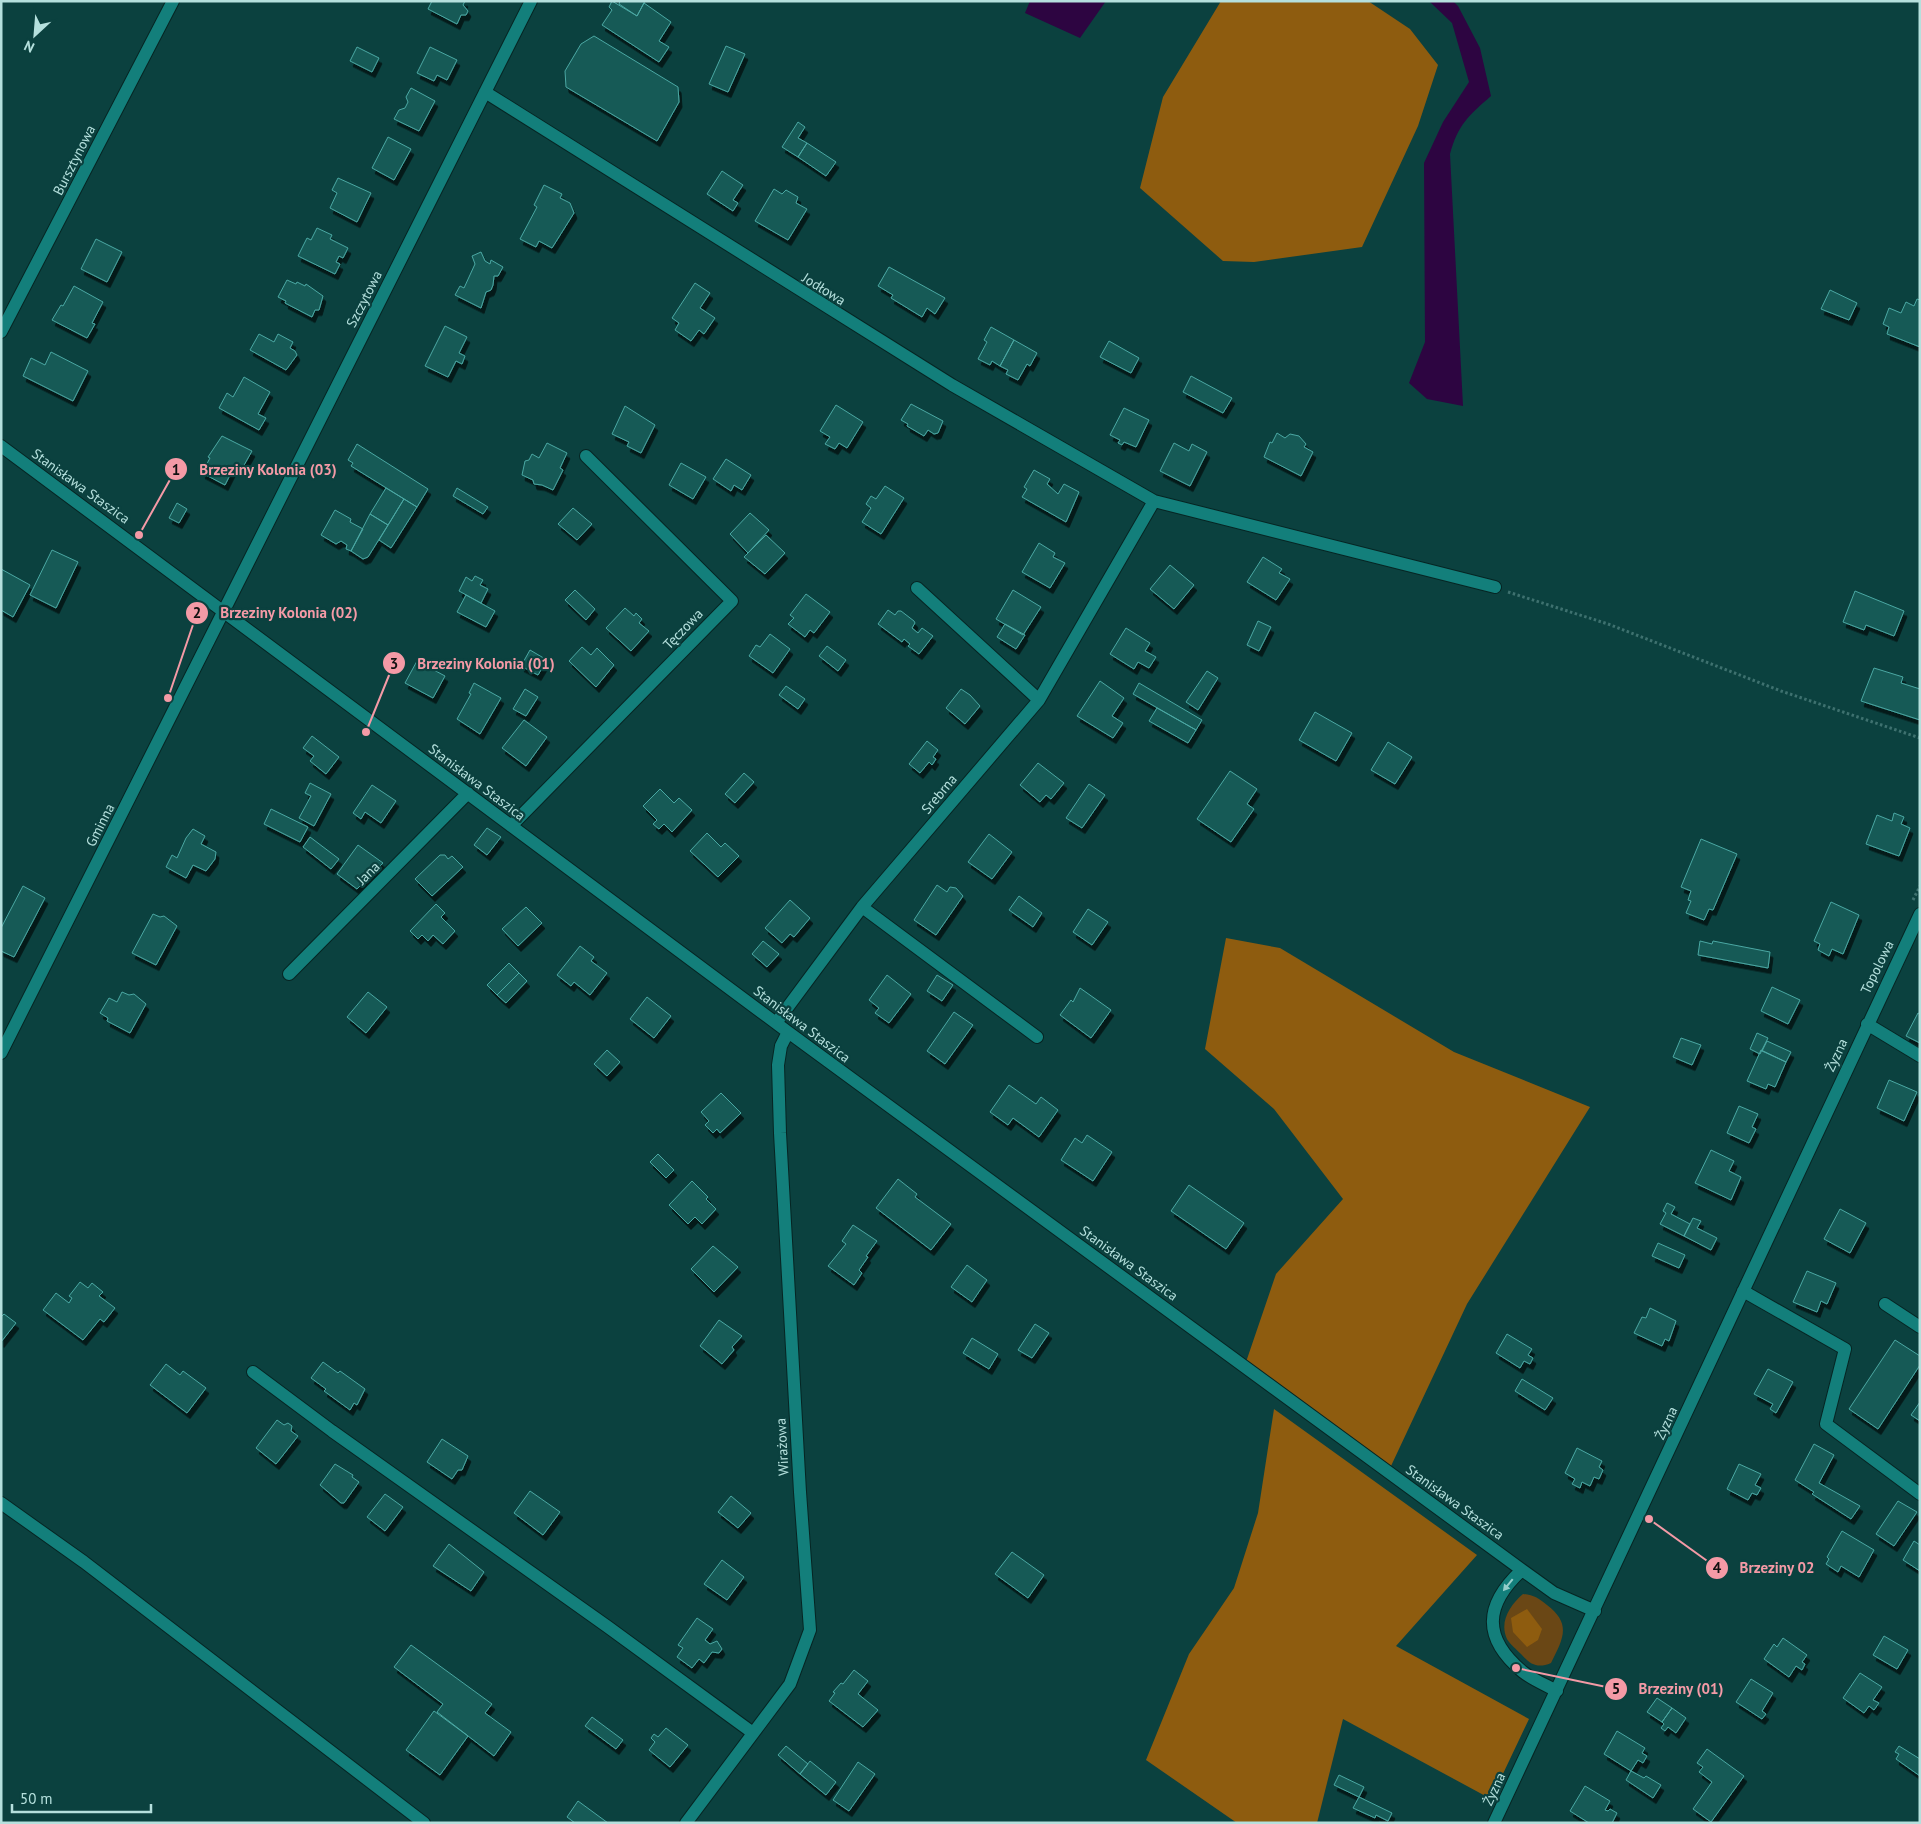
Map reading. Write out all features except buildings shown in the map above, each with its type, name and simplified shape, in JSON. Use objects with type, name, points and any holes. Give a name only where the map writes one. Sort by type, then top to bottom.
[{"type":"street","name":"Bursztynowa","points":[[1,332],[173,1]]},
{"type":"street","name":"Szczytowa","points":[[224,610],[531,1]]},
{"type":"street","name":"Jodłowa","points":[[485,92],[919,365],[1154,501],[1495,587]]},
{"type":"street","name":"Stanisława Staszica","points":[[1,446],[224,610],[788,1032],[1522,1570],[1554,1593],[1595,1612]]},
{"type":"street","name":"Tęczowa","points":[[511,826],[732,601],[586,456]]},
{"type":"street","name":"Srebrna","points":[[776,1023],[862,907],[1039,700],[1154,501]]},
{"type":"street","points":[[916,588],[1039,700]]},
{"type":"street","name":"Gminna","points":[[1,1053],[224,610]]},
{"type":"street","name":"Jana","points":[[289,974],[468,793]]},
{"type":"street","points":[[862,907],[1037,1037]]},
{"type":"street","name":"Topolowa","points":[[1864,1029],[1920,914]]},
{"type":"street","points":[[1864,1029],[1920,1056]]},
{"type":"street","name":"Żyzna","points":[[1494,1823],[1595,1612],[1864,1029]]},
{"type":"street","name":"Wirażowa","points":[[686,1823],[790,1684],[810,1630],[799,1482],[780,1124],[778,1065],[781,1046],[788,1032]]},
{"type":"street","points":[[1743,1291],[1845,1348],[1826,1424],[1920,1494]]},
{"type":"street","points":[[1885,1304],[1920,1327]]},
{"type":"street","points":[[253,1372],[332,1431],[608,1627],[753,1734]]},
{"type":"street","points":[[1,1503],[92,1568],[424,1823]]},
{"type":"street","points":[[1522,1570],[1506,1587],[1496,1602],[1492,1622],[1496,1640],[1524,1673],[1557,1691]]},
{"type":"path","points":[[1495,587],[1608,624],[1781,691],[1920,738]]},
{"type":"shaded area","points":[[1030,1],[1106,1],[1080,38],[1025,13]]},
{"type":"shaded area","points":[[1221,1],[1368,1],[1410,29],[1438,65],[1418,126],[1362,247],[1254,262],[1223,261],[1140,188],[1163,97]]},
{"type":"shaded area","points":[[1429,1],[1453,1],[1458,6],[1480,48],[1491,96],[1476,109],[1460,128],[1450,154],[1463,406],[1427,399],[1409,383],[1425,342],[1424,163],[1443,122],[1469,82],[1452,23]]},
{"type":"shaded area","points":[[1226,938],[1280,948],[1454,1052],[1590,1107],[1467,1304],[1391,1466],[1246,1362],[1276,1274],[1343,1199],[1274,1109],[1205,1049]]},
{"type":"shaded area","points":[[1274,1409],[1477,1555],[1396,1646],[1529,1719],[1491,1799],[1343,1719],[1317,1823],[1237,1823],[1146,1760],[1189,1654],[1234,1588],[1258,1513]]},
{"type":"shaded area","points":[[1523,1594],[1541,1600],[1555,1612],[1562,1625],[1562,1639],[1551,1663],[1546,1665],[1534,1665],[1524,1658],[1507,1639],[1505,1633],[1504,1626],[1507,1614]]},
{"type":"shaded area","points":[[1527,1609],[1542,1629],[1538,1640],[1527,1647],[1513,1632],[1511,1618]]},
{"type":"place","name":"Brzeziny Kolonia (03)","points":[[139,535]]},
{"type":"place","name":"Brzeziny Kolonia (02)","points":[[168,698]]},
{"type":"place","name":"Brzeziny Kolonia (01)","points":[[366,732]]},
{"type":"place","name":"Brzeziny 02","points":[[1649,1519]]},
{"type":"place","name":"Brzeziny (01)","points":[[1516,1668]]}]
